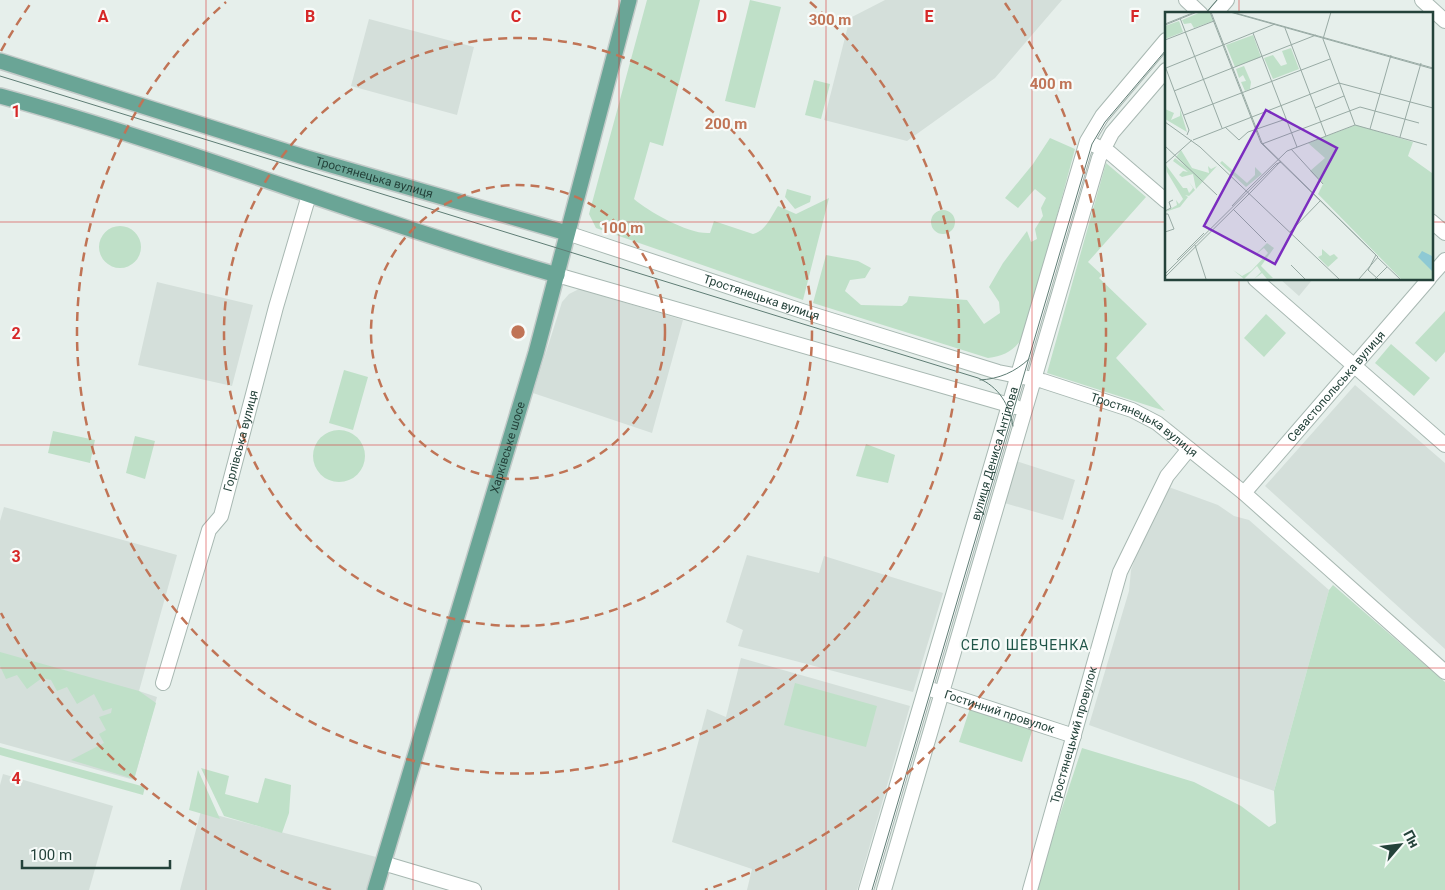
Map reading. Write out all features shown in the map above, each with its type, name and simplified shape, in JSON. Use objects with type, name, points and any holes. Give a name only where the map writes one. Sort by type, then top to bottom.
[{"type":"main road","name":"Харківське шосе","points":[[375,890],[558,275],[567,233],[629,0]]},
{"type":"main road","name":"Тростянецька вулиця","points":[[0,61],[307,158],[567,233]]},
{"type":"main road","points":[[0,96],[73,116],[558,275]]},
{"type":"street","points":[[1217,12],[1227,0]]},
{"type":"street","points":[[1422,0],[1445,21]]},
{"type":"street","name":"вулиця Дениса Антіпова","points":[[866,890],[1087,141],[1102,116],[1165,41]]},
{"type":"street","name":"вулиця Дениса Антіпова","points":[[884,890],[1033,378],[1103,149],[1112,133],[1165,71]]},
{"type":"street","points":[[1087,141],[1103,149],[1165,200]]},
{"type":"street","name":"Горлівська вулиця","points":[[163,683],[209,530],[220,516],[276,306],[309,194]]},
{"type":"street","points":[[1432,222],[1445,233]]},
{"type":"street","name":"Тростянецька вулиця","points":[[567,233],[805,312],[998,372],[1033,378],[1132,410],[1157,423],[1244,492],[1445,672]]},
{"type":"street","name":"Севастопольська вулиця","points":[[1432,276],[1445,260]]},
{"type":"street","points":[[558,275],[1024,410]]},
{"type":"street","points":[[1256,280],[1445,445]]},
{"type":"street","name":"Севастопольська вулиця","points":[[1244,492],[1428,280]]},
{"type":"street","name":"Тростянецький провулок","points":[[1030,890],[1120,572],[1167,476],[1190,449]]},
{"type":"street","name":"Гостинний провулок","points":[[925,687],[1074,736]]},
{"type":"street","points":[[383,863],[474,890]]},
{"type":"shaded area","points":[[885,0],[1062,0],[995,78],[907,141],[824,120],[850,18]]},
{"type":"shaded area","points":[[369,19],[474,47],[457,115],[351,86]]},
{"type":"shaded area","points":[[1281,280],[1312,280],[1299,296]]},
{"type":"shaded area","points":[[157,282],[253,305],[232,386],[138,365]]},
{"type":"shaded area","points":[[579,289],[683,320],[652,433],[533,393],[562,302],[569,294]]},
{"type":"shaded area","points":[[1355,385],[1445,463],[1445,649],[1265,486]]},
{"type":"shaded area","points":[[1013,460],[1075,480],[1063,520],[1001,502]]},
{"type":"shaded area","points":[[1166,486],[1218,505],[1234,516],[1249,520],[1329,590],[1274,791],[1089,725],[1129,591],[1131,570],[1149,520]]},
{"type":"shaded area","points":[[4,507],[177,555],[139,691],[157,697],[134,780],[0,743],[0,521]]},
{"type":"shaded area","points":[[747,555],[819,573],[824,556],[943,593],[913,692],[738,646],[743,630],[726,622]]},
{"type":"shaded area","points":[[741,658],[910,706],[857,890],[747,890],[752,869],[672,842],[707,709],[726,717]]},
{"type":"shaded area","points":[[3,774],[113,806],[89,890],[0,890],[0,785]]},
{"type":"shaded area","points":[[201,811],[380,858],[370,890],[180,890]]},
{"type":"green space","points":[[647,0],[700,0],[663,146],[650,142],[634,199],[659,216],[681,227],[702,233],[710,233],[714,221],[753,234],[765,227],[778,206],[796,214],[829,198],[803,300],[596,228],[589,214]]},
{"type":"green space","points":[[750,0],[781,7],[755,108],[725,101]]},
{"type":"green space","points":[[814,80],[830,84],[821,119],[805,115]]},
{"type":"green space","points":[[1050,138],[1075,149],[1025,334],[1010,351],[1000,356],[988,358],[813,303],[826,255],[858,261],[871,268],[865,278],[850,280],[845,291],[861,305],[902,306],[907,302],[909,296],[967,300],[984,324],[1000,313],[999,302],[989,287],[1003,263],[1027,231],[1031,242],[1037,239],[1035,229],[1043,216],[1041,208],[1046,198],[1035,189],[1018,208],[1005,198],[1033,164]]},
{"type":"green space","points":[[1106,163],[1146,197],[1088,262],[1102,275],[1099,278],[1147,324],[1116,358],[1165,411],[1047,373]]},
{"type":"green space","points":[[787,189],[811,196],[810,202],[795,209],[785,197]]},
{"type":"green space","points":[[943,210],[952,213],[955,222],[952,231],[943,234],[934,231],[931,222],[934,213]]},
{"type":"green space","points":[[124,226],[132,229],[138,235],[141,247],[138,259],[132,265],[116,268],[108,265],[102,259],[99,243],[102,235],[108,229]]},
{"type":"green space","points":[[1445,311],[1445,352],[1436,362],[1415,343]]},
{"type":"green space","points":[[1266,314],[1286,333],[1264,357],[1244,338]]},
{"type":"green space","points":[[1391,344],[1430,378],[1414,396],[1375,363]]},
{"type":"green space","points":[[344,370],[368,377],[353,430],[329,423]]},
{"type":"green space","points":[[339,430],[353,434],[361,442],[365,456],[361,470],[353,478],[339,482],[325,478],[317,470],[313,456],[317,442],[325,434]]},
{"type":"green space","points":[[53,431],[95,440],[90,463],[48,453]]},
{"type":"green space","points":[[135,436],[155,441],[145,479],[126,473]]},
{"type":"green space","points":[[866,444],[895,455],[888,483],[856,476]]},
{"type":"green space","points":[[1333,585],[1445,682],[1445,890],[1035,890],[1082,748],[1194,782],[1241,806],[1269,827],[1276,823],[1274,791],[1329,590]]},
{"type":"green space","points":[[0,652],[139,691],[156,703],[134,779],[71,760],[104,743],[99,734],[106,730],[99,717],[111,713],[112,708],[103,711],[94,694],[77,704],[67,687],[57,691],[51,680],[42,678],[27,689],[17,675],[6,679],[0,666]]},
{"type":"green space","points":[[795,683],[877,706],[866,747],[784,725]]},
{"type":"green space","points":[[970,708],[1033,728],[1022,762],[959,742]]},
{"type":"green space","points":[[0,747],[145,787],[143,795],[0,755]]},
{"type":"green space","points":[[201,768],[229,776],[225,794],[258,803],[265,778],[291,785],[289,813],[282,833],[224,816]]},
{"type":"green space","points":[[198,770],[220,819],[189,810]]},
{"type":"tram line","points":[[1207,12],[1217,0]]},
{"type":"tram line","points":[[872,890],[1092,144],[1105,122],[1165,51]]},
{"type":"tram line","points":[[0,76],[978,378],[992,386],[1002,397],[1009,410],[1013,426]]},
{"type":"tram line","points":[[980,380],[1006,374],[1018,368],[1029,359]]},
{"type":"district","name":"СЕЛО ШЕВЧЕНКА","points":[[1025,645]]}]
